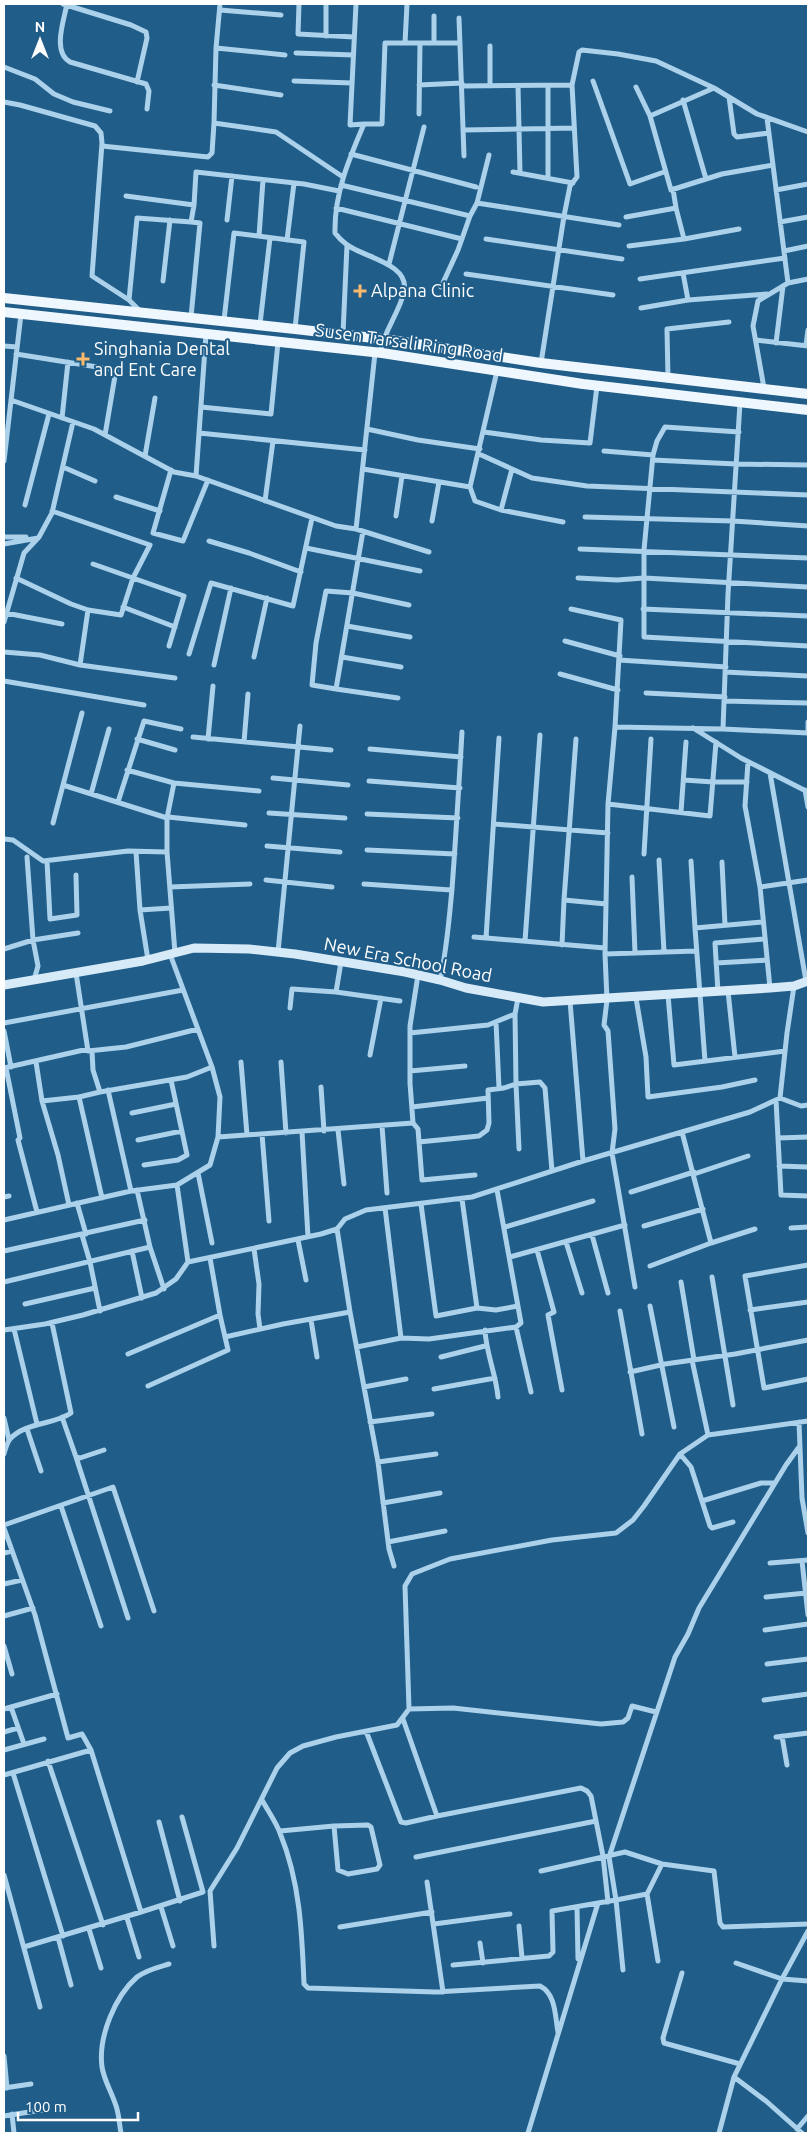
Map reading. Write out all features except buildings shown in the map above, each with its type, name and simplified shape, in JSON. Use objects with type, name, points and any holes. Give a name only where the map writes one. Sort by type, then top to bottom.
[{"type":"main road","name":"Susen Tarsali Ring Road","points":[[4,298],[295,328],[541,363],[808,394]]},
{"type":"main road","name":"Susen Tarsali Ring Road","points":[[4,312],[377,352],[598,386],[808,410]]},
{"type":"street","points":[[137,82],[147,38],[146,32],[131,25],[66,4],[60,46],[66,60],[137,82],[146,84],[149,88],[147,109]]},
{"type":"street","points":[[299,4],[298,34],[354,37]]},
{"type":"street","points":[[326,4],[326,36]]},
{"type":"street","points":[[356,4],[350,125],[382,124],[385,43],[460,43]]},
{"type":"street","points":[[405,43],[407,4]]},
{"type":"street","points":[[102,146],[208,157],[212,153],[216,48],[220,7],[281,14]]},
{"type":"street","points":[[434,16],[434,43]]},
{"type":"street","points":[[460,18],[464,156]]},
{"type":"street","points":[[419,114],[420,43]]},
{"type":"street","points":[[490,46],[490,86]]},
{"type":"street","points":[[216,48],[285,55]]},
{"type":"street","points":[[541,363],[564,216],[573,183],[577,177],[572,86],[579,52],[584,49],[656,61],[714,88],[757,114],[808,132]]},
{"type":"street","points":[[296,53],[353,55]]},
{"type":"street","points":[[4,67],[27,76],[54,94],[73,102],[110,111]]},
{"type":"street","points":[[294,81],[352,83]]},
{"type":"street","points":[[594,81],[630,184],[664,172]]},
{"type":"street","points":[[419,84],[572,86]]},
{"type":"street","points":[[214,86],[281,95]]},
{"type":"street","points":[[518,86],[520,173]]},
{"type":"street","points":[[548,86],[548,178]]},
{"type":"street","points":[[636,87],[650,116],[664,172],[671,190],[673,189],[684,239]]},
{"type":"street","points":[[650,116],[714,88]]},
{"type":"street","points":[[729,97],[734,134],[737,137],[769,133]]},
{"type":"street","points":[[683,100],[706,179]]},
{"type":"street","points":[[4,102],[95,126],[101,133],[102,146],[92,276],[129,300],[140,311]]},
{"type":"street","points":[[767,118],[785,258],[786,284],[776,342]]},
{"type":"street","points":[[214,123],[276,132],[343,177]]},
{"type":"street","points":[[356,529],[377,352],[404,290],[403,279],[389,264],[347,245],[335,233],[336,208],[341,184],[364,124]]},
{"type":"street","points":[[389,264],[424,127]]},
{"type":"street","points":[[463,130],[574,128]]},
{"type":"street","points":[[351,154],[476,187]]},
{"type":"street","points":[[441,287],[477,203],[489,155]]},
{"type":"street","points":[[673,189],[722,174],[773,165]]},
{"type":"street","points":[[191,222],[196,172],[294,183],[340,191]]},
{"type":"street","points":[[512,172],[573,183]]},
{"type":"street","points":[[228,220],[232,176]]},
{"type":"street","points":[[259,236],[263,180]]},
{"type":"street","points":[[287,240],[294,183]]},
{"type":"street","points":[[341,184],[470,216]]},
{"type":"street","points":[[776,190],[808,184]]},
{"type":"street","points":[[126,196],[194,205]]},
{"type":"street","points":[[477,203],[619,225]]},
{"type":"street","points":[[336,208],[462,239]]},
{"type":"street","points":[[626,217],[676,208]]},
{"type":"street","points":[[780,222],[808,217]]},
{"type":"street","points":[[129,300],[137,218],[200,223],[191,317]]},
{"type":"street","points":[[163,281],[170,220]]},
{"type":"street","points":[[629,246],[684,239],[738,229]]},
{"type":"street","points":[[224,320],[234,233],[304,242],[295,328]]},
{"type":"street","points":[[260,324],[270,238]]},
{"type":"street","points":[[486,239],[622,259]]},
{"type":"street","points":[[343,334],[347,245]]},
{"type":"street","points":[[784,251],[808,246]]},
{"type":"street","points":[[640,279],[785,258]]},
{"type":"street","points":[[683,273],[688,300]]},
{"type":"street","points":[[466,274],[613,295]]},
{"type":"street","points":[[764,389],[753,326],[758,301],[786,284],[808,279]]},
{"type":"street","points":[[641,308],[688,300],[770,294]]},
{"type":"street","points":[[4,461],[20,314]]},
{"type":"street","points":[[668,379],[667,329],[730,322]]},
{"type":"street","points":[[756,340],[807,346],[808,330]]},
{"type":"street","points":[[196,476],[206,334]]},
{"type":"street","points":[[201,407],[271,414],[278,342]]},
{"type":"street","points":[[4,346],[16,347]]},
{"type":"street","points":[[16,354],[116,370],[105,434]]},
{"type":"street","points":[[62,418],[68,362]]},
{"type":"street","points":[[497,371],[480,451],[470,487],[475,500],[501,510],[563,522]]},
{"type":"street","points":[[484,432],[541,440],[590,444],[598,386]]},
{"type":"street","points":[[145,456],[155,398]]},
{"type":"street","points":[[11,400],[94,428],[171,470],[208,480],[336,526],[356,529],[430,552]]},
{"type":"street","points":[[723,729],[729,583],[740,402]]},
{"type":"street","points":[[25,505],[49,414]]},
{"type":"street","points":[[4,622],[24,553],[39,538],[52,511],[73,422]]},
{"type":"street","points":[[738,432],[665,427],[658,441],[653,457],[644,550],[644,637],[808,646]]},
{"type":"street","points":[[367,429],[480,451],[532,478],[587,486],[650,490],[808,495]]},
{"type":"street","points":[[199,433],[365,450]]},
{"type":"street","points":[[265,501],[273,441]]},
{"type":"street","points":[[604,451],[736,464],[808,465]]},
{"type":"street","points":[[62,467],[95,481]]},
{"type":"street","points":[[363,469],[470,487]]},
{"type":"street","points":[[501,510],[512,469]]},
{"type":"street","points":[[16,578],[88,610],[121,615],[133,578],[150,545],[171,470]]},
{"type":"street","points":[[396,516],[402,476]]},
{"type":"street","points":[[153,533],[183,541],[208,480]]},
{"type":"street","points":[[432,521],[439,482]]},
{"type":"street","points":[[116,497],[160,512]]},
{"type":"street","points":[[52,511],[150,545]]},
{"type":"street","points":[[585,517],[733,521],[808,526]]},
{"type":"street","points":[[189,654],[211,583],[293,606],[312,518]]},
{"type":"street","points":[[336,689],[363,531]]},
{"type":"street","points":[[4,536],[39,538]]},
{"type":"street","points":[[4,544],[39,538]]},
{"type":"street","points":[[209,541],[301,572]]},
{"type":"street","points":[[306,548],[420,571]]},
{"type":"street","points":[[580,549],[644,550],[808,558]]},
{"type":"street","points":[[94,564],[184,596],[169,646]]},
{"type":"street","points":[[578,578],[617,580],[644,578],[808,587]]},
{"type":"street","points":[[214,665],[231,588]]},
{"type":"street","points":[[398,698],[312,684],[316,643],[326,592],[353,593],[409,605]]},
{"type":"street","points":[[254,657],[267,598]]},
{"type":"street","points":[[124,607],[175,627]]},
{"type":"street","points":[[571,609],[621,620],[618,690],[608,804],[606,1000],[604,1025],[608,1031],[615,1129],[612,1153],[635,1287]]},
{"type":"street","points":[[643,609],[808,616]]},
{"type":"street","points":[[80,665],[88,610]]},
{"type":"street","points":[[6,613],[62,624]]},
{"type":"street","points":[[347,626],[410,637]]},
{"type":"street","points":[[565,641],[620,658],[808,676]]},
{"type":"street","points":[[4,652],[40,655],[80,665],[175,678]]},
{"type":"street","points":[[342,657],[401,667]]},
{"type":"street","points":[[560,674],[618,690]]},
{"type":"street","points":[[4,681],[144,705]]},
{"type":"street","points":[[208,739],[213,686]]},
{"type":"street","points":[[646,693],[808,703]]},
{"type":"street","points":[[244,742],[248,694]]},
{"type":"street","points":[[53,823],[82,713]]},
{"type":"street","points":[[118,802],[144,721],[181,729]]},
{"type":"street","points":[[615,727],[808,733],[808,722]]},
{"type":"street","points":[[278,952],[300,726]]},
{"type":"street","points":[[693,728],[748,762],[807,791],[808,807]]},
{"type":"street","points":[[91,794],[109,729]]},
{"type":"street","points":[[440,980],[446,953],[455,854],[462,732]]},
{"type":"street","points":[[525,941],[540,735]]},
{"type":"street","points":[[193,737],[331,750]]},
{"type":"street","points":[[486,938],[500,738]]},
{"type":"street","points":[[137,739],[175,750]]},
{"type":"street","points":[[562,945],[568,831],[576,739]]},
{"type":"street","points":[[644,854],[651,739]]},
{"type":"street","points":[[681,812],[686,742]]},
{"type":"street","points":[[608,804],[710,816],[716,742]]},
{"type":"street","points":[[370,749],[461,757]]},
{"type":"street","points":[[748,762],[746,806],[760,887],[770,988]]},
{"type":"street","points":[[127,770],[174,783],[259,792]]},
{"type":"street","points":[[770,772],[807,981]]},
{"type":"street","points":[[273,778],[348,785]]},
{"type":"street","points":[[684,780],[747,782]]},
{"type":"street","points":[[369,781],[460,788]]},
{"type":"street","points":[[4,1220],[134,1191],[177,1185],[210,1165],[218,1137],[220,1097],[212,1067],[183,990],[172,953],[167,818],[174,783]]},
{"type":"street","points":[[63,785],[167,818],[245,825]]},
{"type":"street","points":[[269,813],[345,818]]},
{"type":"street","points":[[367,814],[458,818]]},
{"type":"street","points":[[494,824],[608,833]]},
{"type":"street","points":[[4,839],[13,840],[43,861],[136,852],[167,852]]},
{"type":"street","points":[[267,846],[340,852]]},
{"type":"street","points":[[367,850],[455,854]]},
{"type":"street","points":[[136,852],[140,910],[148,960]]},
{"type":"street","points":[[27,857],[33,940],[38,966],[34,980]]},
{"type":"street","points":[[659,860],[664,952]]},
{"type":"street","points":[[691,860],[698,993],[705,1061]]},
{"type":"street","points":[[48,861],[50,919],[77,915],[76,875]]},
{"type":"street","points":[[722,862],[725,925]]},
{"type":"street","points":[[632,877],[636,953]]},
{"type":"street","points":[[266,880],[332,887]]},
{"type":"street","points":[[760,887],[808,880]]},
{"type":"street","points":[[170,887],[250,884]]},
{"type":"street","points":[[364,884],[451,890]]},
{"type":"street","points":[[564,900],[606,904]]},
{"type":"street","points":[[140,910],[171,908]]},
{"type":"street","points":[[695,928],[762,922]]},
{"type":"street","points":[[4,949],[33,940],[78,933]]},
{"type":"street","points":[[474,937],[636,953],[696,951]]},
{"type":"street","points":[[718,992],[715,943],[764,939]]},
{"type":"street","name":"New Era School Road","points":[[4,985],[148,960],[194,948],[249,948],[278,952],[418,975],[466,988],[543,1002],[606,1000],[770,988],[794,986],[807,981]]},
{"type":"street","points":[[716,963],[767,960]]},
{"type":"street","points":[[336,992],[341,962]]},
{"type":"street","points":[[76,973],[93,1070],[100,1092]]},
{"type":"street","points":[[418,975],[410,1033],[410,1071],[413,1123],[418,1129],[422,1180],[475,1175]]},
{"type":"street","points":[[794,986],[778,1099],[779,1166],[781,1194],[808,1196]]},
{"type":"street","points":[[290,1008],[292,989],[336,992],[400,1001]]},
{"type":"street","points":[[4,1023],[183,990]]},
{"type":"street","points":[[728,991],[735,1057]]},
{"type":"street","points":[[668,995],[674,1065],[784,1051]]},
{"type":"street","points":[[370,1055],[381,998]]},
{"type":"street","points":[[518,998],[515,1014],[519,1149]]},
{"type":"street","points":[[636,998],[646,1057],[648,1097],[722,1087],[755,1080]]},
{"type":"street","points":[[570,1001],[582,1161]]},
{"type":"street","points":[[410,1033],[488,1025],[515,1014]]},
{"type":"street","points":[[496,1022],[499,1088]]},
{"type":"street","points":[[7,1068],[90,1050],[126,1047],[198,1029]]},
{"type":"street","points":[[4,1030],[7,1068],[20,1138],[18,1140],[36,1212]]},
{"type":"street","points":[[36,1062],[42,1101],[58,1155],[69,1205]]},
{"type":"street","points":[[241,1062],[247,1135]]},
{"type":"street","points":[[281,1062],[286,1133]]},
{"type":"street","points":[[410,1071],[465,1066]]},
{"type":"street","points":[[42,1101],[79,1097],[108,1090],[188,1077],[212,1067]]},
{"type":"street","points":[[144,1165],[178,1160],[187,1155],[171,1080]]},
{"type":"street","points":[[419,1142],[479,1136],[485,1133],[489,1123],[488,1090],[536,1082],[544,1085],[552,1171]]},
{"type":"street","points":[[321,1087],[324,1131]]},
{"type":"street","points":[[108,1090],[134,1191],[145,1220],[150,1247],[164,1288]]},
{"type":"street","points":[[79,1097],[102,1198]]},
{"type":"street","points":[[412,1106],[488,1098]]},
{"type":"street","points":[[188,1262],[298,1240],[337,1229],[345,1219],[366,1210],[462,1198],[497,1190],[582,1161],[750,1112],[778,1099],[801,1106],[808,1105]]},
{"type":"street","points":[[132,1113],[176,1104]]},
{"type":"street","points":[[218,1137],[338,1130],[413,1123]]},
{"type":"street","points":[[382,1126],[387,1193]]},
{"type":"street","points":[[338,1130],[344,1184]]},
{"type":"street","points":[[138,1140],[182,1131]]},
{"type":"street","points":[[302,1132],[308,1237]]},
{"type":"street","points":[[682,1132],[711,1243]]},
{"type":"street","points":[[262,1134],[269,1221]]},
{"type":"street","points":[[778,1138],[808,1137]]},
{"type":"street","points":[[631,1192],[748,1156]]},
{"type":"street","points":[[779,1166],[808,1167]]},
{"type":"street","points":[[198,1173],[212,1243]]},
{"type":"street","points":[[4,1330],[52,1323],[100,1311],[142,1298],[164,1288],[176,1279],[188,1262],[177,1185]]},
{"type":"street","points":[[356,1347],[401,1338],[429,1339],[516,1327],[521,1323],[497,1190]]},
{"type":"street","points":[[462,1198],[477,1308]]},
{"type":"street","points":[[505,1227],[593,1201]]},
{"type":"street","points":[[78,1203],[100,1311]]},
{"type":"street","points":[[420,1204],[436,1316],[477,1308],[496,1310],[518,1306]]},
{"type":"street","points":[[385,1208],[401,1338]]},
{"type":"street","points":[[644,1226],[703,1208]]},
{"type":"street","points":[[4,1252],[145,1220]]},
{"type":"street","points":[[510,1257],[624,1225]]},
{"type":"street","points":[[791,1228],[808,1227]]},
{"type":"street","points":[[337,1229],[356,1347],[378,1462],[388,1542],[394,1566]]},
{"type":"street","points":[[650,1266],[755,1229]]},
{"type":"street","points":[[592,1235],[608,1293]]},
{"type":"street","points":[[298,1240],[306,1280]]},
{"type":"street","points":[[566,1242],[582,1293]]},
{"type":"street","points":[[4,1282],[150,1247]]},
{"type":"street","points":[[254,1249],[259,1284],[258,1314],[260,1329]]},
{"type":"street","points":[[537,1250],[554,1312],[548,1315],[562,1390]]},
{"type":"street","points":[[132,1251],[142,1298]]},
{"type":"street","points":[[148,1386],[228,1350],[210,1258]]},
{"type":"street","points":[[808,1265],[744,1276],[764,1388],[808,1379]]},
{"type":"street","points":[[712,1277],[733,1405]]},
{"type":"street","points":[[681,1282],[693,1360],[708,1435]]},
{"type":"street","points":[[25,1304],[95,1288]]},
{"type":"street","points":[[750,1310],[808,1302]]},
{"type":"street","points":[[650,1306],[674,1427]]},
{"type":"street","points":[[620,1311],[642,1434]]},
{"type":"street","points":[[225,1337],[350,1312]]},
{"type":"street","points":[[128,1354],[220,1315]]},
{"type":"street","points":[[311,1320],[317,1358]]},
{"type":"street","points":[[9,1440],[37,1424],[72,1413],[52,1323]]},
{"type":"street","points":[[516,1327],[531,1392]]},
{"type":"street","points":[[14,1329],[37,1424]]},
{"type":"street","points":[[485,1330],[486,1346],[498,1397]]},
{"type":"street","points":[[630,1372],[808,1340]]},
{"type":"street","points":[[440,1356],[486,1346]]},
{"type":"street","points":[[434,1389],[495,1378]]},
{"type":"street","points":[[364,1386],[406,1379]]},
{"type":"street","points":[[370,1422],[432,1414]]},
{"type":"street","points":[[62,1417],[128,1618]]},
{"type":"street","points":[[4,1418],[9,1440],[4,1454]]},
{"type":"street","points":[[214,1946],[210,1891],[237,1848],[277,1768],[290,1753],[303,1746],[397,1725],[409,1709],[405,1586],[412,1574],[450,1559],[552,1540],[616,1532],[633,1520],[680,1454],[708,1435],[808,1421]]},
{"type":"street","points":[[800,1422],[801,1490],[808,1533]]},
{"type":"street","points":[[27,1429],[41,1471]]},
{"type":"street","points":[[623,1970],[616,1900],[609,1857],[656,1712],[675,1657],[688,1634],[699,1608],[774,1483],[799,1448]]},
{"type":"street","points":[[76,1457],[104,1450]]},
{"type":"street","points":[[378,1462],[436,1454]]},
{"type":"street","points":[[680,1454],[691,1467],[711,1528],[733,1522]]},
{"type":"street","points":[[702,1501],[761,1483],[774,1483]]},
{"type":"street","points":[[141,1912],[91,1750],[82,1734],[68,1738],[33,1608],[4,1526],[88,1495],[112,1487],[115,1488],[154,1611]]},
{"type":"street","points":[[801,1490],[808,1489]]},
{"type":"street","points":[[382,1503],[440,1493]]},
{"type":"street","points":[[61,1506],[101,1626]]},
{"type":"street","points":[[388,1542],[445,1531]]},
{"type":"street","points":[[4,1554],[12,1551]]},
{"type":"street","points":[[770,1563],[805,1561],[808,1615]]},
{"type":"street","points":[[4,1584],[22,1580]]},
{"type":"street","points":[[766,1597],[806,1593]]},
{"type":"street","points":[[4,1616],[33,1608]]},
{"type":"street","points":[[764,1630],[808,1624]]},
{"type":"street","points":[[4,1646],[12,1674]]},
{"type":"street","points":[[767,1664],[808,1659]]},
{"type":"street","points":[[4,1709],[57,1694]]},
{"type":"street","points":[[764,1700],[808,1694]]},
{"type":"street","points":[[409,1709],[453,1708],[601,1724],[623,1722],[628,1718],[632,1706],[656,1712]]},
{"type":"street","points":[[11,1707],[24,1744]]},
{"type":"street","points":[[402,1719],[437,1816]]},
{"type":"street","points":[[4,1732],[18,1728]]},
{"type":"street","points":[[366,1731],[401,1822],[406,1823],[581,1788],[587,1791],[591,1796],[596,1821],[608,1902]]},
{"type":"street","points":[[787,1765],[779,1736],[808,1733]]},
{"type":"street","points":[[4,1750],[44,1739]]},
{"type":"street","points":[[4,1775],[91,1750]]},
{"type":"street","points":[[48,1761],[103,1925]]},
{"type":"street","points":[[12,1773],[60,1936],[71,1985]]},
{"type":"street","points":[[262,1800],[280,1831],[295,1878],[301,1913],[304,1984],[308,1988],[443,1992],[540,1986],[546,1989],[551,1997],[558,2034]]},
{"type":"street","points":[[24,1947],[127,1918],[203,1892],[182,1817]]},
{"type":"street","points":[[416,1857],[596,1821]]},
{"type":"street","points":[[159,1822],[180,1901]]},
{"type":"street","points":[[280,1831],[334,1826],[363,1824],[371,1827],[380,1865],[377,1869],[348,1874],[338,1870],[334,1826]]},
{"type":"street","points":[[541,1870],[602,1856],[609,1857],[625,1852],[662,1864],[714,1872],[720,1923],[724,1927],[808,1924]]},
{"type":"street","points":[[658,1961],[647,1894],[662,1864]]},
{"type":"street","points":[[4,1875],[40,2007]]},
{"type":"street","points":[[427,1882],[443,1992]]},
{"type":"street","points":[[453,1965],[549,1956],[553,1952],[553,1916],[551,1913],[647,1894]]},
{"type":"street","points":[[528,2133],[578,1964],[598,1904]]},
{"type":"street","points":[[161,1907],[173,1946]]},
{"type":"street","points":[[576,1907],[578,1964]]},
{"type":"street","points":[[340,1927],[432,1912]]},
{"type":"street","points":[[434,1924],[510,1914]]},
{"type":"street","points":[[127,1918],[139,1957]]},
{"type":"street","points":[[519,1926],[522,1958]]},
{"type":"street","points":[[89,1929],[101,1968]]},
{"type":"street","points":[[719,2133],[734,2077],[808,1931]]},
{"type":"street","points":[[480,1943],[483,1963]]},
{"type":"street","points":[[736,1963],[782,1979],[808,1981]]},
{"type":"street","points":[[121,2133],[116,2105],[104,2076],[102,2065],[106,2029],[118,1999],[138,1976],[170,1964]]},
{"type":"street","points":[[682,1973],[663,2038],[664,2042],[740,2064]]},
{"type":"street","points":[[4,2056],[5,2088],[31,2084]]},
{"type":"street","points":[[734,2077],[799,2131],[808,2116]]},
{"type":"street","points":[[4,2116],[42,2110]]},
{"type":"street","points":[[12,2114],[14,2133]]},
{"type":"place","name":"Alpana Clinic","points":[[360,291]]},
{"type":"place","name":"Singhania Dental and Ent Care","points":[[83,359]]}]
